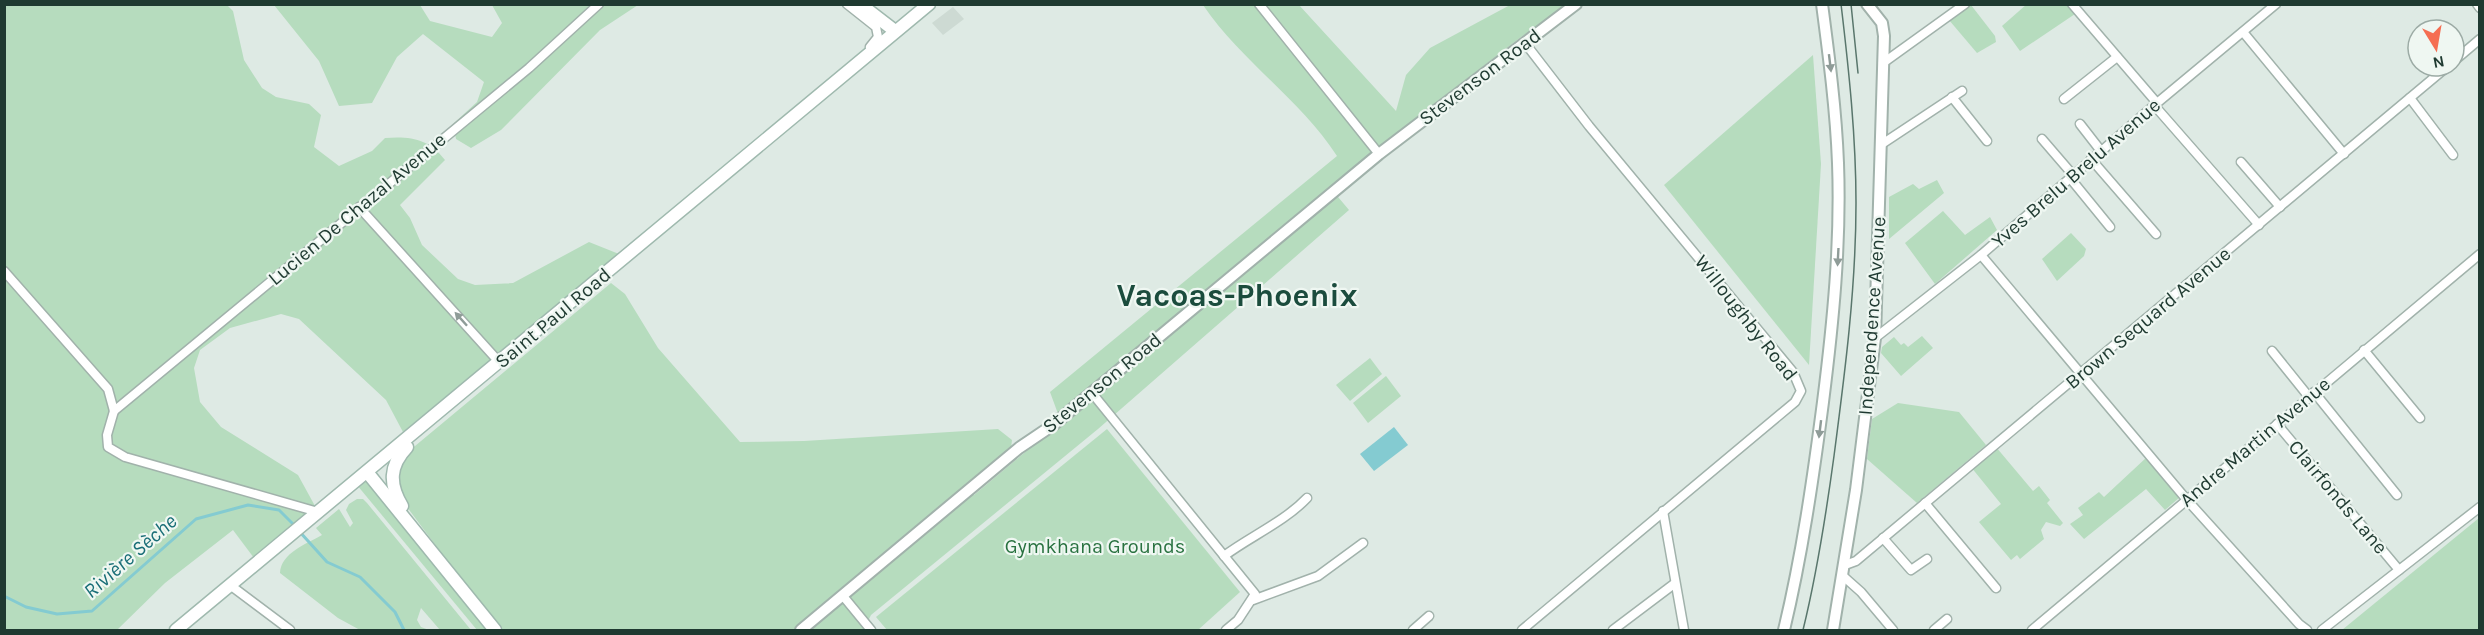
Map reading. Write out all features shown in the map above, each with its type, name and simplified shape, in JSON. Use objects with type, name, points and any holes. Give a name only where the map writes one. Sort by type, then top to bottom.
[{"type":"main road","points":[[860,4],[895,31]]},
{"type":"main road","name":"Saint Paul Road","points":[[177,630],[929,4]]},
{"type":"main road","points":[[434,417],[398,457],[393,467],[392,486],[402,507],[439,556],[446,570]]},
{"type":"main road","points":[[367,472],[495,630]]},
{"type":"street","name":"Lucien De Chazal Avenue","points":[[114,411],[529,68],[599,4]]},
{"type":"street","points":[[838,79],[844,68],[875,43],[878,37],[873,23],[847,4]]},
{"type":"street","points":[[1259,4],[1379,154]]},
{"type":"street","name":"Stevenson Road","points":[[801,630],[1020,448],[1092,393],[1379,154],[1576,4]]},
{"type":"street","points":[[1784,630],[1798,572],[1810,502],[1827,371],[1838,255],[1838,162],[1833,86],[1822,4]]},
{"type":"street","name":"Independence Avenue","points":[[1833,630],[1844,571],[1875,338],[1884,29],[1877,15],[1867,4]]},
{"type":"street","points":[[2072,4],[2259,225]]},
{"type":"street","name":"Yves Brelu Brelu Avenue","points":[[1875,338],[1981,255],[2155,104],[2276,4]]},
{"type":"street","points":[[2477,4],[2480,8]]},
{"type":"street","points":[[1883,63],[1961,6]]},
{"type":"street","points":[[2243,32],[2344,154]]},
{"type":"street","points":[[2466,51],[2480,39]]},
{"type":"street","name":"Willoughby Road","points":[[1522,630],[1795,402],[1801,391],[1793,372],[1589,126],[1525,43]]},
{"type":"street","points":[[2064,99],[2117,57]]},
{"type":"street","name":"Brown Sequard Avenue","points":[[1844,571],[2434,78]]},
{"type":"street","points":[[1882,144],[1962,91]]},
{"type":"street","points":[[1952,97],[1987,141]]},
{"type":"street","points":[[2410,98],[2453,154]]},
{"type":"street","points":[[2080,124],[2101,151]]},
{"type":"street","points":[[2042,139],[2110,226]]},
{"type":"street","points":[[2091,159],[2156,234]]},
{"type":"street","points":[[2241,162],[2280,207]]},
{"type":"street","points":[[359,207],[500,363]]},
{"type":"street","name":"Andre Martin Avenue","points":[[2032,630],[2480,254]]},
{"type":"street","points":[[1981,255],[2187,500],[2299,624],[2307,630]]},
{"type":"street","points":[[4,271],[108,389],[114,411],[107,435],[108,447],[125,457],[318,512]]},
{"type":"street","points":[[2364,350],[2420,418]]},
{"type":"street","points":[[2272,351],[2397,495]]},
{"type":"street","points":[[1092,393],[1256,594],[1238,620],[1226,630]]},
{"type":"street","name":"Clairfonds Lane","points":[[2277,424],[2399,570]]},
{"type":"street","points":[[1224,556],[1247,539],[1294,511],[1307,498]]},
{"type":"street","points":[[1925,503],[1996,588]]},
{"type":"street","points":[[2322,630],[2480,507]]},
{"type":"street","points":[[1663,511],[1674,584],[1684,630]]},
{"type":"street","points":[[1883,538],[1911,570],[1927,559]]},
{"type":"street","points":[[1252,600],[1318,576],[1363,543]]},
{"type":"street","points":[[1844,571],[1893,630]]},
{"type":"street","points":[[1613,630],[1674,584]]},
{"type":"street","points":[[230,585],[290,630]]},
{"type":"street","points":[[843,596],[871,630]]},
{"type":"street","points":[[1413,630],[1429,616]]},
{"type":"street","points":[[1934,630],[1947,619]]},
{"type":"shaded area","points":[[953,7],[964,19],[943,35],[932,23]]},
{"type":"green space","points":[[2027,4],[2066,5],[2075,14],[2020,51],[2002,26]]},
{"type":"green space","points":[[4,5],[227,5],[233,11],[244,60],[262,88],[276,97],[309,104],[321,115],[314,147],[339,166],[372,151],[385,138],[419,140],[433,147],[445,160],[400,205],[410,218],[422,245],[458,279],[475,285],[513,283],[589,242],[619,254],[403,432],[386,400],[299,319],[281,314],[230,328],[200,350],[194,368],[200,402],[221,427],[298,475],[315,506],[254,558],[233,530],[165,583],[117,630],[5,630]]},
{"type":"green space","points":[[274,5],[420,5],[430,21],[492,37],[502,23],[492,5],[638,5],[600,30],[501,130],[471,148],[456,139],[453,124],[477,102],[484,82],[423,34],[397,57],[372,103],[339,106],[319,61]]},
{"type":"green space","points":[[1203,5],[1299,5],[1396,111],[1406,75],[1430,48],[1510,5],[1570,5],[1521,37],[1407,125],[1341,187],[1333,191],[1349,210],[1098,429],[871,615],[867,623],[876,630],[499,630],[398,495],[397,472],[403,456],[611,283],[625,294],[658,348],[740,442],[804,441],[998,429],[1012,440],[1011,448],[971,487],[974,495],[1061,422],[1050,392],[1337,156],[1306,116],[1235,44]]},
{"type":"green space","points":[[1971,5],[1995,36],[1996,42],[1977,53],[1949,20]]},
{"type":"green space","points":[[1813,55],[1821,164],[1809,365],[1664,185]]},
{"type":"green space","points":[[1937,180],[1944,193],[1889,239],[1889,197],[1913,184],[1919,189]]},
{"type":"green space","points":[[1943,211],[1965,235],[1990,217],[1997,230],[1935,284],[1905,243]]},
{"type":"green space","points":[[2071,233],[2086,249],[2084,256],[2057,281],[2042,259]]},
{"type":"green space","points":[[1922,336],[1933,348],[1901,376],[1881,353],[1882,347],[1894,337],[1901,345],[1904,343],[1908,347]]},
{"type":"green space","points":[[1370,358],[1382,374],[1350,401],[1336,385]]},
{"type":"green space","points":[[1386,376],[1401,396],[1368,423],[1353,403]]},
{"type":"green space","points":[[1898,403],[1959,412],[1986,445],[1917,503],[1867,459],[1872,419]]},
{"type":"green space","name":"Gymkhana Grounds","points":[[1107,429],[1240,592],[1198,630],[887,630],[876,617]]},
{"type":"green space","points":[[1996,447],[2033,491],[2039,486],[2050,500],[2047,503],[2063,523],[2060,526],[2046,522],[2041,530],[2044,539],[2020,559],[2017,555],[2011,560],[1979,522],[2001,504],[1971,467]]},
{"type":"green space","points":[[2147,457],[2180,497],[2165,510],[2146,489],[2084,539],[2070,524],[2083,515],[2078,508],[2099,492],[2104,497]]},
{"type":"green space","points":[[367,477],[489,630],[477,630],[357,485]]},
{"type":"green space","points":[[357,499],[363,499],[367,503],[471,630],[440,630],[421,608],[417,620],[421,627],[429,630],[360,630],[338,618],[280,573],[285,560],[302,546],[322,535],[316,528],[339,509],[350,527],[353,523],[346,510],[349,504]]},
{"type":"green space","points":[[2479,518],[2479,630],[2342,630]]},
{"type":"water","points":[[1394,427],[1408,445],[1374,471],[1360,454]]},
{"type":"waterway","name":"Rivière Sèche","points":[[4,596],[26,607],[57,614],[92,611],[196,519],[248,505],[279,510],[295,526]]},
{"type":"waterway","name":"Rivière Sèche","points":[[299,531],[327,562],[360,577],[395,612],[404,630]]},
{"type":"tram line","points":[[1803,630],[1817,565],[1831,478],[1846,361],[1856,235],[1855,153],[1841,4]]},
{"type":"tram line","points":[[1851,4],[1858,73]]},
{"type":"district","name":"Vacoas-Phoenix","points":[[1237,295]]}]
